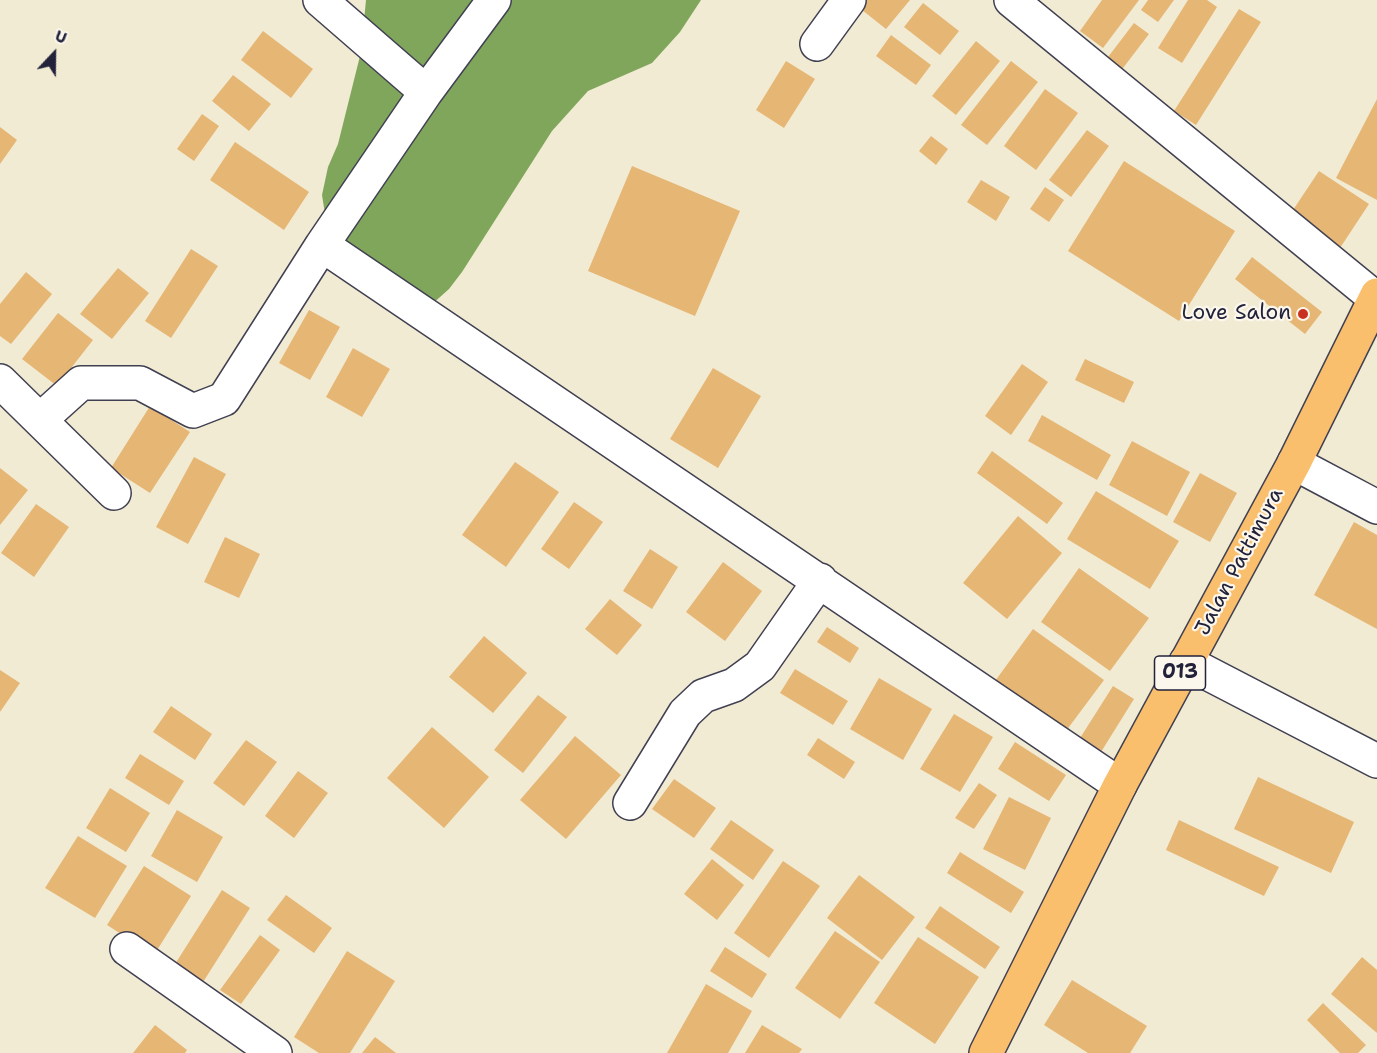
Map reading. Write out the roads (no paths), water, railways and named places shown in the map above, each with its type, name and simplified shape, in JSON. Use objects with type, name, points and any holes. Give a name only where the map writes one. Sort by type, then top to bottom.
[{"type":"main road","name":"Jalan Pattimura","points":[[986,1053],[1120,785],[1294,463],[1376,296]]},
{"type":"street","points":[[320,0],[426,92]]},
{"type":"street","points":[[39,420],[81,383],[140,383],[193,411],[224,399],[322,245],[426,92],[494,0]]},
{"type":"street","points":[[817,44],[849,0]]},
{"type":"street","points":[[1011,0],[1376,296]]},
{"type":"street","points":[[322,245],[1120,785]]},
{"type":"street","points":[[0,381],[114,493]]},
{"type":"street","points":[[1294,463],[1377,507]]},
{"type":"street","points":[[630,802],[685,713],[702,696],[734,685],[760,666],[820,580]]},
{"type":"street","points":[[1186,662],[1377,761]]},
{"type":"street","points":[[127,949],[275,1053]]},
{"type":"place","name":"Love Salon","points":[[1303,314]]}]
